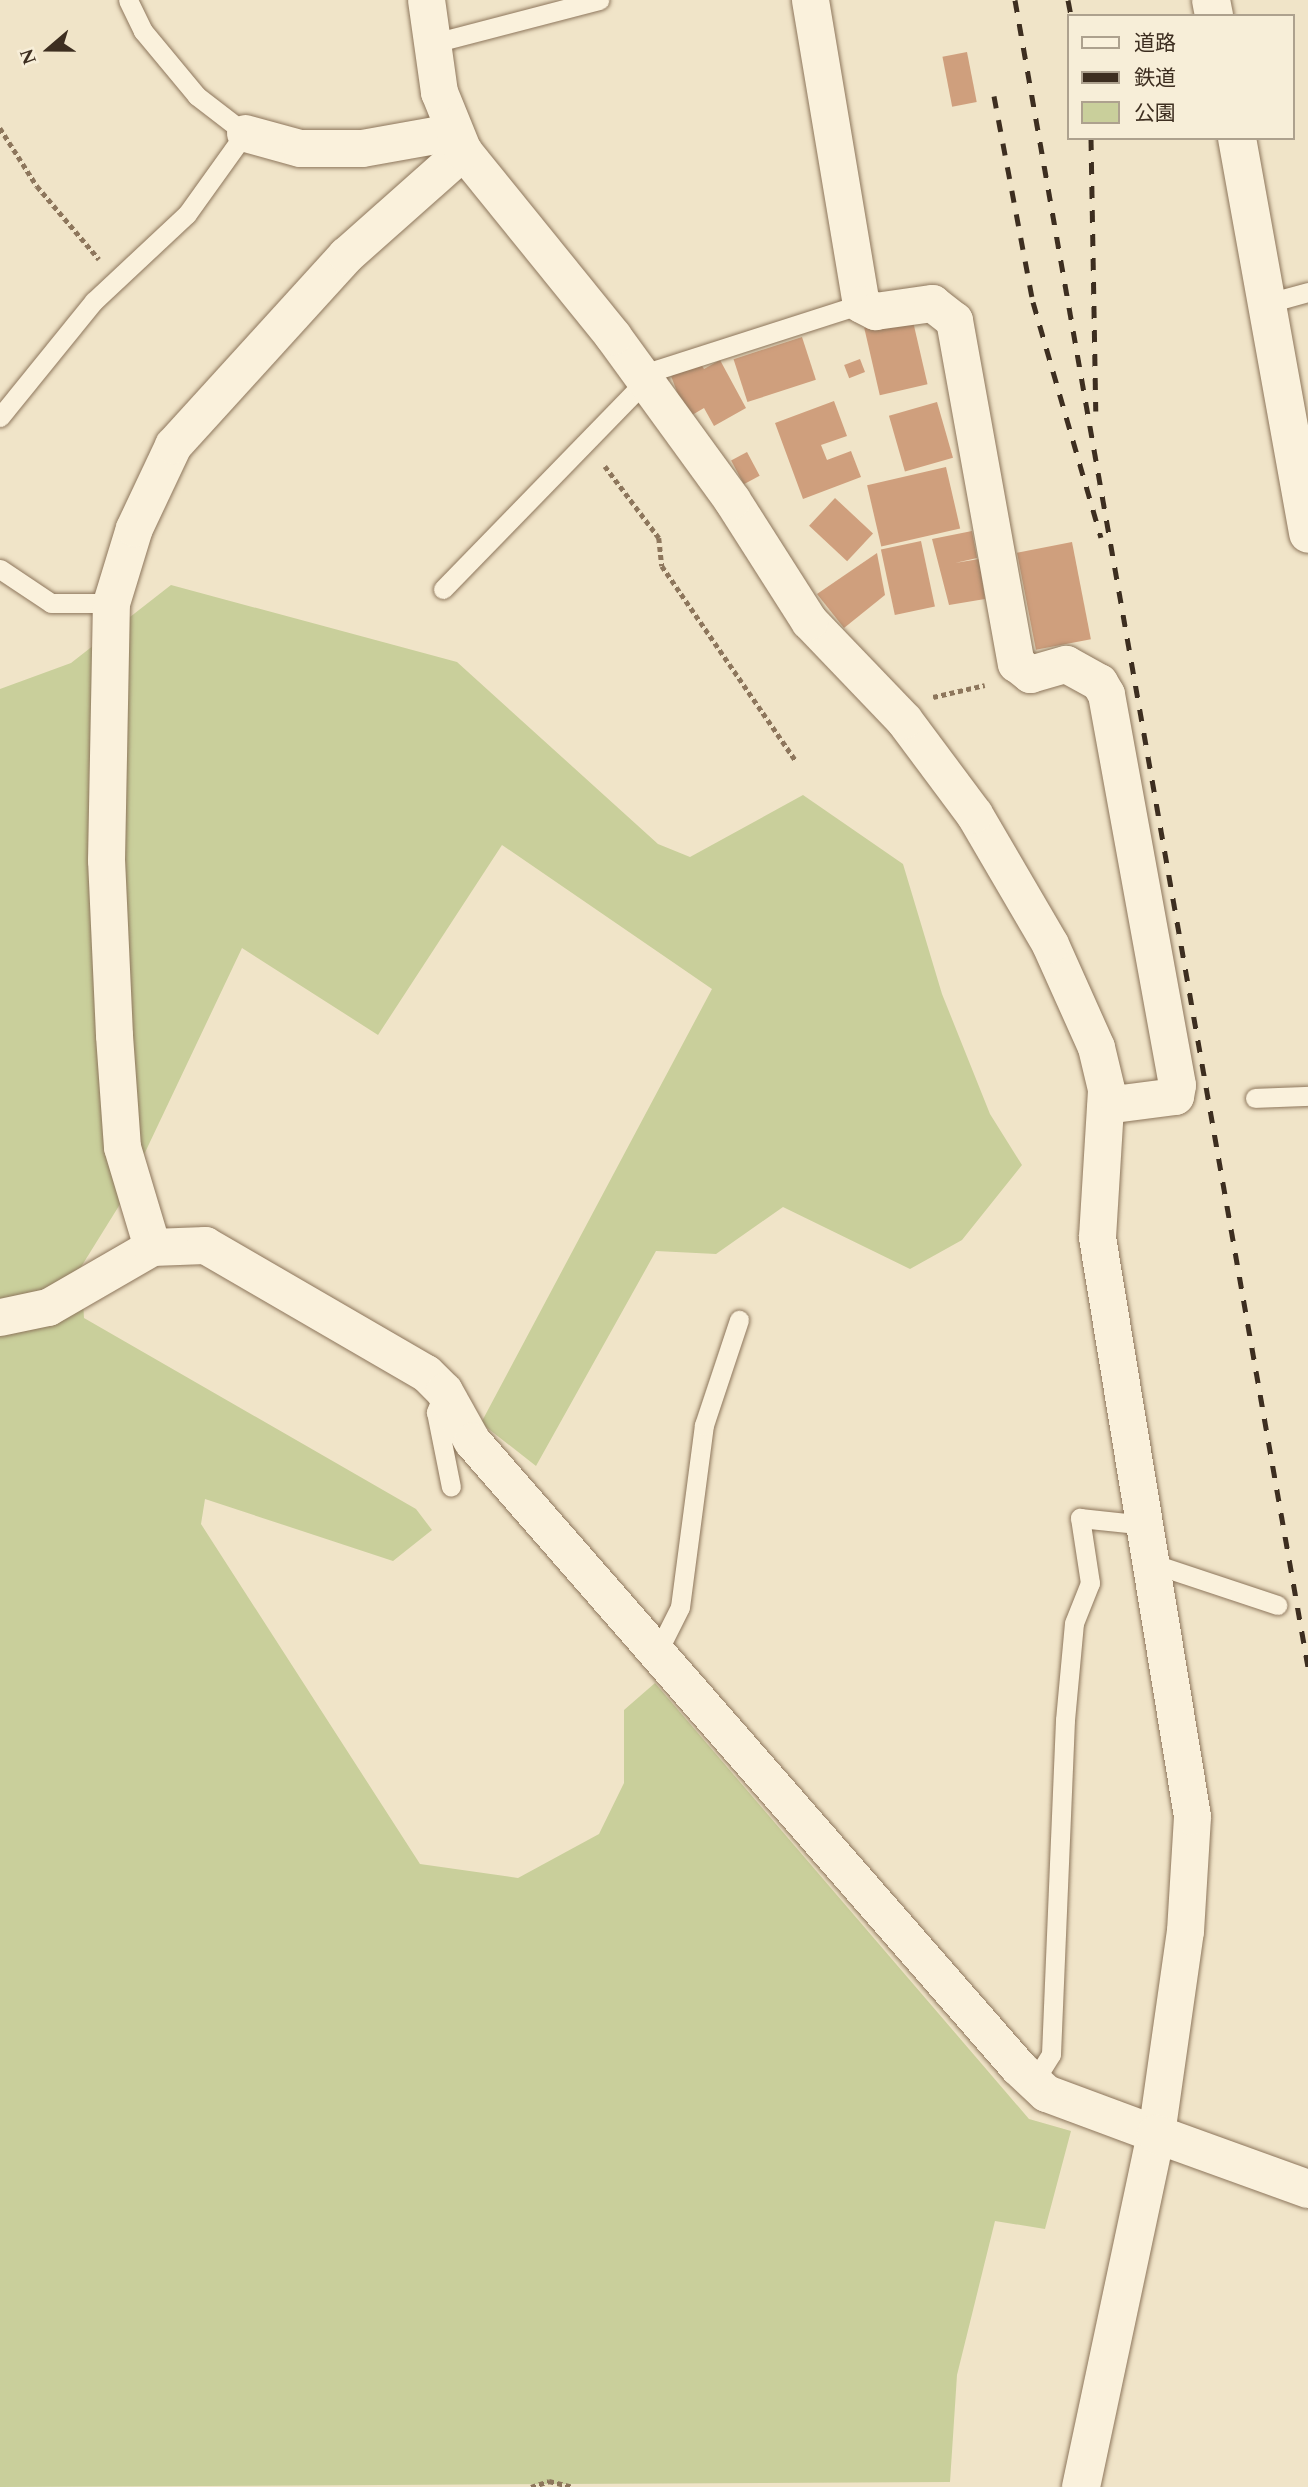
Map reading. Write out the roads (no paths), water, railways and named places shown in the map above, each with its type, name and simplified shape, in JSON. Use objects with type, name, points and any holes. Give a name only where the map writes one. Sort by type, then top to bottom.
[{"type":"street","points":[[426,0],[430,44],[458,141],[732,500],[802,613],[905,720],[974,814],[1049,944],[1096,1047],[1106,1105],[1097,1237],[1145,1525],[1154,1564],[1192,1816],[1185,1931],[1156,2134],[1081,2487]]},
{"type":"street","points":[[810,0],[861,304],[875,310],[932,303],[954,320],[1021,670],[1066,664],[1099,682],[1106,694],[1177,1084],[1175,1096],[1106,1105]]},
{"type":"street","points":[[245,133],[300,148],[362,148],[458,141]]},
{"type":"street","points":[[1237,140],[1308,534]]},
{"type":"street","points":[[152,1247],[122,1147],[114,1035],[106,860],[111,603],[152,483],[173,445],[346,255],[458,141]]},
{"type":"street","points":[[0,1317],[48,1307],[152,1247],[205,1244],[426,1373],[444,1391],[472,1441],[1033,2083],[1156,2134],[1308,2189]]},
{"type":"lane","points":[[0,417],[115,279],[187,214],[245,133],[197,96],[143,31],[128,0]]},
{"type":"lane","points":[[430,44],[599,0]]},
{"type":"lane","points":[[1268,303],[1308,292]]},
{"type":"lane","points":[[443,589],[656,370],[729,342],[861,304]]},
{"type":"lane","points":[[0,569],[51,603],[111,603]]},
{"type":"lane","points":[[1255,1098],[1308,1096]]},
{"type":"lane","points":[[658,1651],[680,1607],[704,1425],[739,1320]]},
{"type":"lane","points":[[444,1391],[436,1412],[451,1487]]},
{"type":"lane","points":[[1033,2083],[1051,2054],[1065,1720],[1074,1623],[1090,1583],[1080,1518],[1145,1525]]},
{"type":"lane","points":[[1154,1564],[1278,1605]]},
{"type":"railway","points":[[1015,0],[1308,1666]]},
{"type":"railway","points":[[1068,0],[1071,14]]},
{"type":"railway","points":[[994,96],[1033,302],[1101,537]]},
{"type":"railway","points":[[1091,140],[1096,411]]}]
